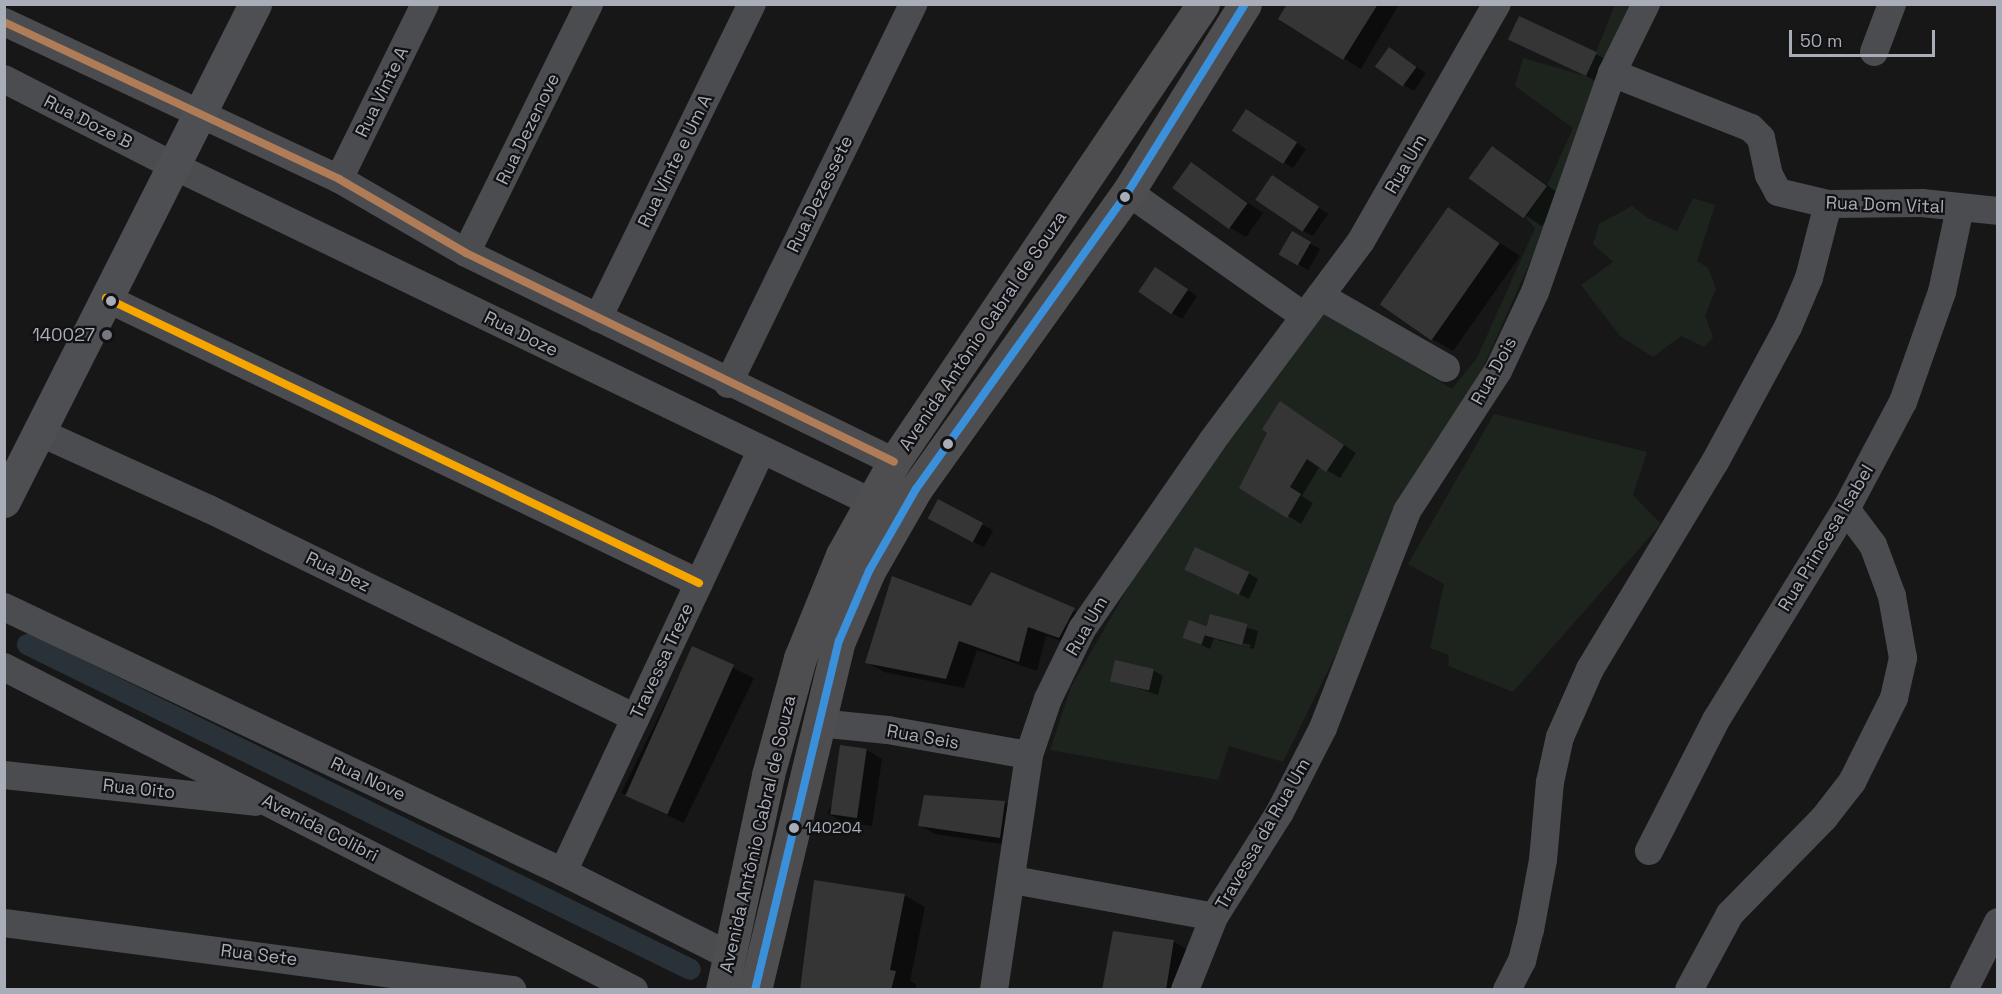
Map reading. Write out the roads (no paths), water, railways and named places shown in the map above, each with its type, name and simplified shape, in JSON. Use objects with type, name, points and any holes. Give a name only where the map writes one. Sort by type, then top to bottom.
[{"type":"highway","name":"Avenida Antônio Cabral de Souza","points":[[722,990],[768,775],[800,658],[842,555],[869,501],[894,462],[1203,4]]},
{"type":"highway","name":"Avenida Antônio Cabral de Souza","points":[[755,990],[780,900],[818,723],[844,631],[869,571],[915,489],[1128,192],[1245,4]]},
{"type":"main road","points":[[4,501],[255,4]]},
{"type":"main road","points":[[769,990],[780,900]]},
{"type":"street","name":"Rua Vinte A","points":[[339,179],[425,4]]},
{"type":"street","name":"Rua Dezenove","points":[[466,253],[589,4]]},
{"type":"street","name":"Rua Vinte e Um A","points":[[598,318],[752,4]]},
{"type":"street","name":"Rua Dezessete","points":[[728,384],[913,4]]},
{"type":"street","name":"Rua Um","points":[[994,990],[1013,880],[1029,755],[1048,699],[1082,629],[1133,551],[1361,242],[1497,4]]},
{"type":"street","name":"Rua Dois","points":[[1323,728],[1407,511],[1498,371],[1535,292],[1612,73],[1646,4]]},
{"type":"street","points":[[1874,52],[1892,4]]},
{"type":"street","points":[[4,22],[199,111],[339,179],[466,253],[728,384],[894,462]]},
{"type":"street","name":"Rua Dom Vital","points":[[1612,73],[1751,128],[1761,138],[1769,175],[1778,192],[1828,204],[1922,203],[1998,211]]},
{"type":"street","name":"Rua Doze B","points":[[4,79],[172,165]]},
{"type":"street","name":"Rua Doze","points":[[172,165],[761,451],[869,501]]},
{"type":"street","points":[[1128,192],[1312,306],[1446,368]]},
{"type":"street","points":[[1507,990],[1522,961],[1530,930],[1543,861],[1550,782],[1560,737],[1590,669],[1715,462],[1788,327],[1809,278],[1828,204]]},
{"type":"street","name":"Rua Princesa Isabel","points":[[1649,851],[1722,710],[1846,509],[1903,402],[1923,352],[1960,208]]},
{"type":"street","points":[[106,298],[699,583]]},
{"type":"street","name":"Rua Dez","points":[[39,432],[219,514],[635,718]]},
{"type":"street","name":"Travessa Treze","points":[[563,872],[761,451]]},
{"type":"street","points":[[1689,990],[1730,914],[1824,818],[1852,782],[1894,698],[1903,658],[1892,596],[1873,544],[1846,509]]},
{"type":"street","name":"Rua Nove","points":[[4,607],[563,872],[730,956]]},
{"type":"street","name":"Avenida Colibri","points":[[4,667],[634,990]]},
{"type":"street","name":"Rua Seis","points":[[818,723],[888,730],[1029,755]]},
{"type":"street","name":"Travessa da Rua Um","points":[[1013,880],[1214,917],[1280,812],[1323,728]]},
{"type":"street","name":"Rua Oito","points":[[4,775],[274,804]]},
{"type":"street","points":[[1185,990],[1214,917]]},
{"type":"street","points":[[1971,987],[1998,922]]},
{"type":"street","name":"Rua Sete","points":[[4,923],[513,990]]},
{"type":"waterway","points":[[27,644],[690,969]]},
{"type":"place","name":"140027","points":[[107,335]]},
{"type":"place","name":"140204","points":[[794,828]]}]
